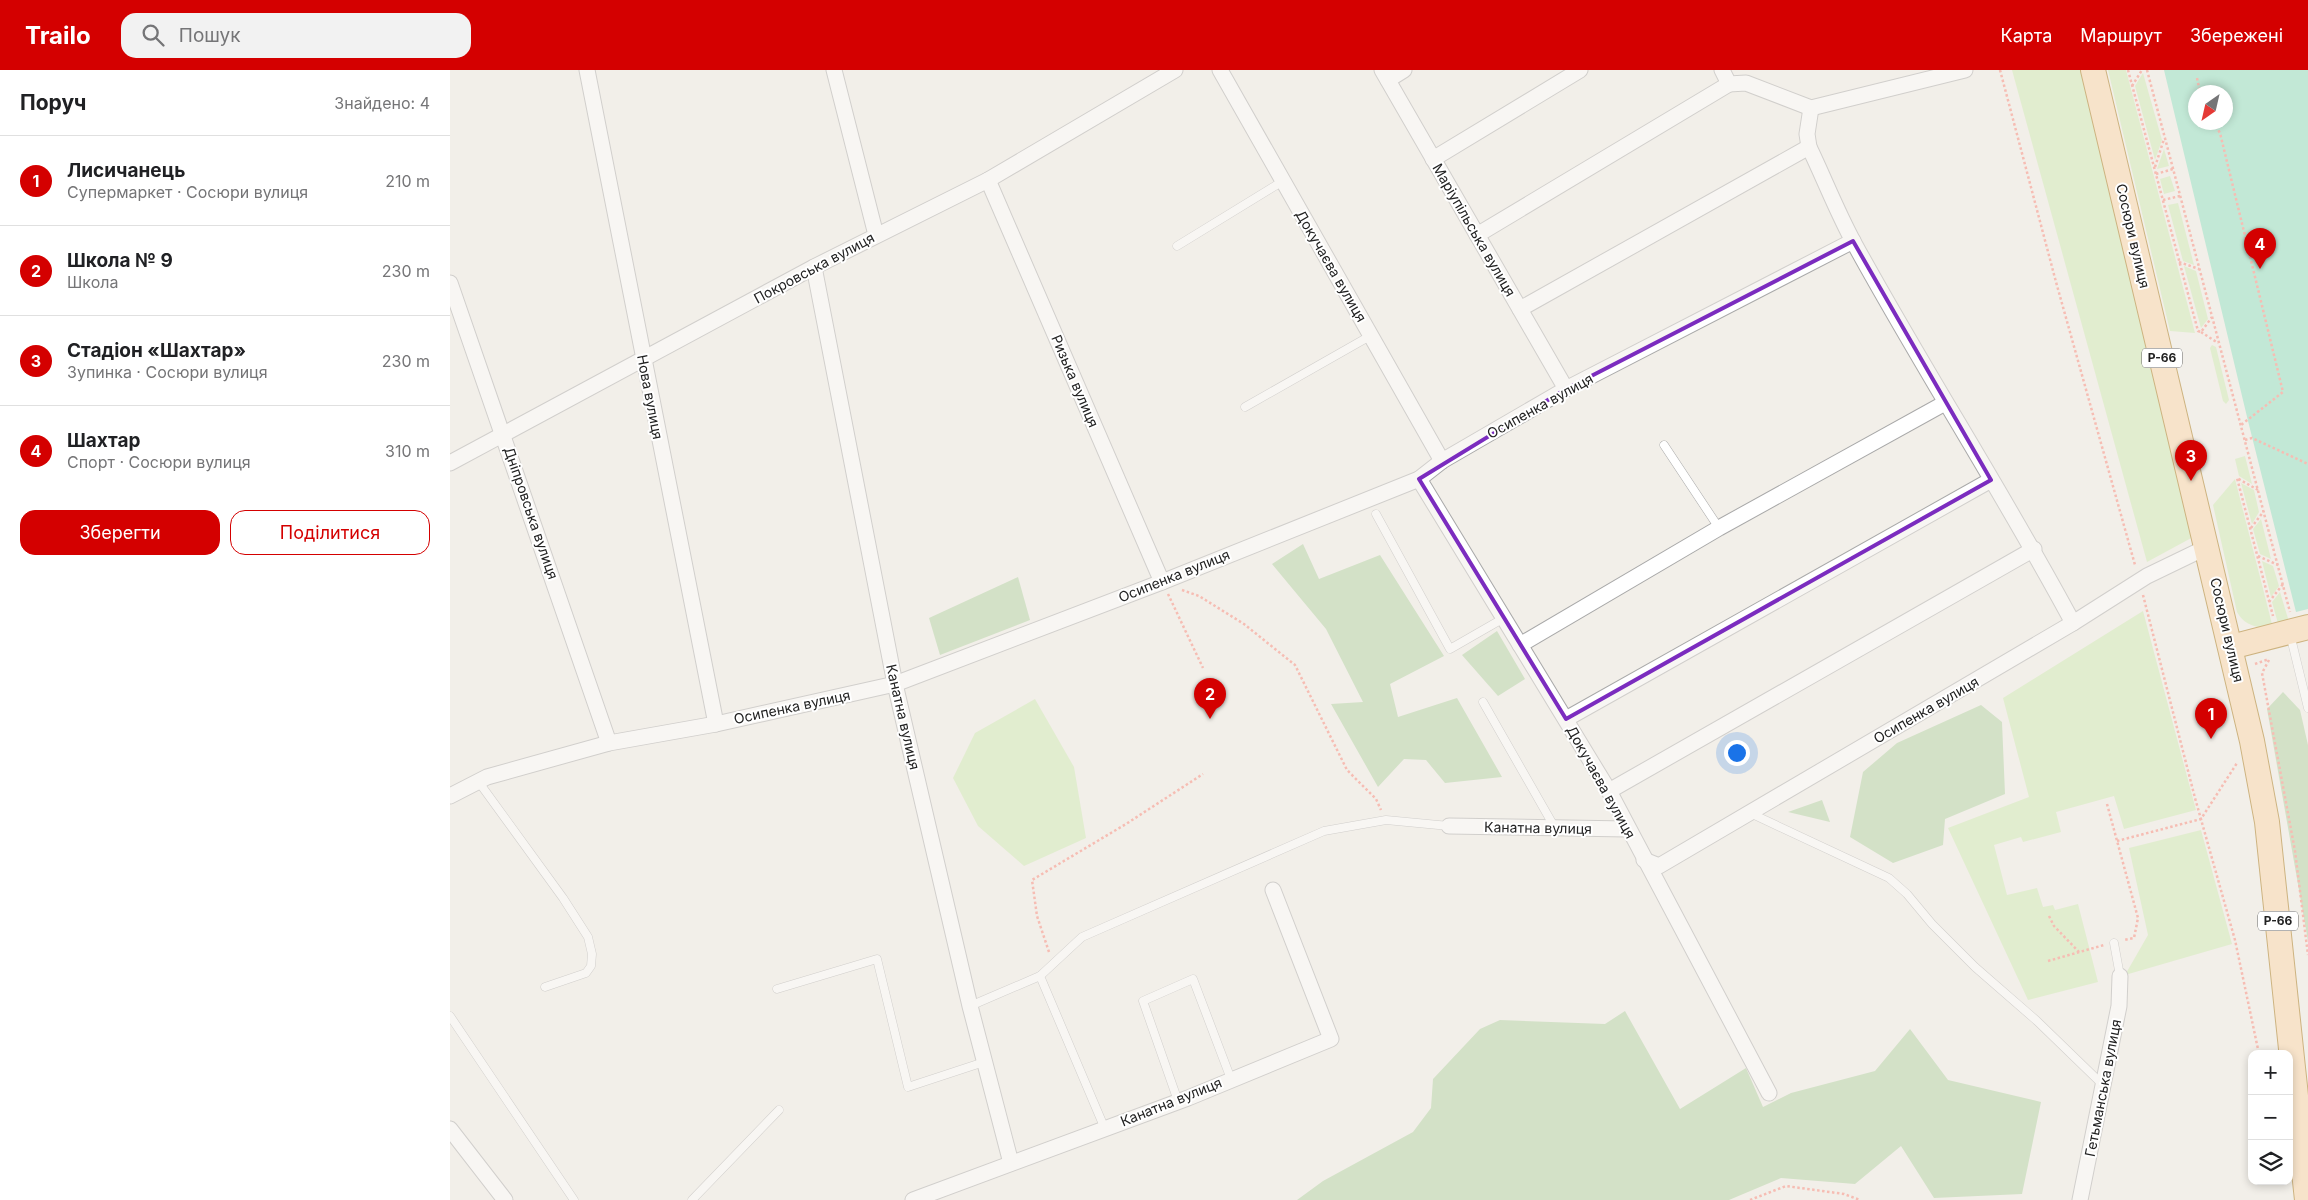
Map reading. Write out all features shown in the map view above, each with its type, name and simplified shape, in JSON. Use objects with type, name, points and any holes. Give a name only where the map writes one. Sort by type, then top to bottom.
[{"type":"main road","name":"Сосюри вулиця","points":[[2093,70],[2252,741],[2267,822],[2306,1199]]},
{"type":"main road","points":[[2231,647],[2293,635]]},
{"type":"street","name":"Нова вулиця","points":[[587,70],[716,724]]},
{"type":"street","points":[[834,70],[876,235]]},
{"type":"street","name":"Покровська вулиця","points":[[450,463],[814,267],[988,180],[1175,70]]},
{"type":"street","name":"Докучаєва вулиця","points":[[1220,70],[1442,462]]},
{"type":"street","points":[[1385,75],[1404,70]]},
{"type":"street","points":[[1433,159],[1580,70]]},
{"type":"street","points":[[1722,70],[1729,84]]},
{"type":"street","points":[[1906,70],[1918,82]]},
{"type":"street","points":[[1477,235],[1729,84],[1746,83],[1811,108],[1966,70]]},
{"type":"street","name":"Маріупільська вулиця","points":[[1385,75],[1566,389]]},
{"type":"street","points":[[1811,108],[1807,134],[1809,147],[1853,241],[1945,403],[2034,549],[2073,623]]},
{"type":"street","points":[[1520,309],[1809,147]]},
{"type":"street","name":"Ризька вулиця","points":[[988,180],[1162,582]]},
{"type":"street","name":"Осипенка вулиця","points":[[450,796],[487,777],[609,743],[716,724],[895,684],[1162,582],[1419,479],[1442,462],[1566,389],[1853,241]]},
{"type":"street","name":"Канатна вулиця","points":[[814,267],[895,684],[970,1006],[1011,1163]]},
{"type":"street","name":"Дніпровська вулиця","points":[[450,283],[504,434],[609,743]]},
{"type":"street","points":[[1520,645],[1719,528],[1945,403]]},
{"type":"street","name":"Докучаєва вулиця","points":[[1419,479],[1608,792],[1769,1093]]},
{"type":"street","points":[[1566,720],[1991,480]]},
{"type":"street","name":"Осипенка вулиця","points":[[1644,860],[1658,866],[2073,623],[2140,581],[2207,547]]},
{"type":"street","points":[[1608,792],[2034,549]]},
{"type":"street","name":"Канатна вулиця","points":[[1449,826],[1627,829]]},
{"type":"street","name":"Канатна вулиця","points":[[912,1200],[1178,1101],[1331,1038],[1272,890]]},
{"type":"street","name":"Гетьманська вулиця","points":[[2080,1200],[2119,1006],[2120,976]]},
{"type":"street","points":[[450,1129],[505,1200]]},
{"type":"lane","points":[[1177,246],[1283,181]]},
{"type":"lane","points":[[1245,407],[1370,336]]},
{"type":"lane","points":[[1664,445],[1719,528]]},
{"type":"lane","points":[[1376,514],[1450,649],[1504,618]]},
{"type":"lane","points":[[2293,635],[2308,708]]},
{"type":"lane","points":[[1483,702],[1555,828]]},
{"type":"lane","points":[[478,781],[563,898],[588,937],[592,954],[591,966],[586,973],[545,987]]},
{"type":"lane","points":[[1749,813],[1889,878],[1907,894],[1932,924],[1975,967],[2037,1021],[2102,1084]]},
{"type":"lane","points":[[970,1006],[1040,976],[1082,937],[1324,830],[1386,820],[1449,826]]},
{"type":"lane","points":[[2114,943],[2120,976]]},
{"type":"lane","points":[[777,989],[877,959],[908,1087],[984,1062]]},
{"type":"lane","points":[[1040,976],[1105,1129]]},
{"type":"lane","points":[[1178,1101],[1143,1000],[1193,979],[1230,1079]]},
{"type":"lane","points":[[450,1016],[574,1200]]},
{"type":"lane","points":[[692,1200],[779,1110]]},
{"type":"path","points":[[2000,70],[2056,282],[2140,581],[2201,819],[2235,940],[2259,1050]]},
{"type":"path","points":[[2128,70],[2198,331],[2219,344]]},
{"type":"path","points":[[2132,86],[2142,70]]},
{"type":"path","points":[[2147,70],[2283,584],[2293,635]]},
{"type":"path","points":[[2197,78],[2198,85]]},
{"type":"path","points":[[2218,130],[2283,392],[2241,425]]},
{"type":"path","points":[[2154,168],[2165,138]]},
{"type":"path","points":[[2156,174],[2173,170]]},
{"type":"path","points":[[2163,200],[2180,196]]},
{"type":"path","points":[[2180,262],[2200,270]]},
{"type":"path","points":[[2201,332],[2212,317]]},
{"type":"path","points":[[2245,440],[2252,438],[2308,464]]},
{"type":"path","points":[[2258,490],[2237,478],[2270,602],[2293,635]]},
{"type":"path","points":[[2251,529],[2264,511]]},
{"type":"path","points":[[2258,556],[2278,565]]},
{"type":"path","points":[[1162,582],[1203,668]]},
{"type":"path","points":[[1162,582],[1199,596],[1244,624],[1294,665],[1347,770],[1376,799],[1386,820]]},
{"type":"path","points":[[2270,602],[2283,584]]},
{"type":"path","points":[[2293,635],[2269,659],[2262,673],[2294,851],[2308,955]]},
{"type":"path","points":[[2117,841],[2201,819],[2239,760]]},
{"type":"path","points":[[1053,963],[1037,916],[1032,880],[1126,824],[1203,774]]},
{"type":"path","points":[[2048,961],[2134,938],[2138,918],[2107,804]]},
{"type":"path","points":[[2049,916],[2054,926],[2079,952]]},
{"type":"path","points":[[1750,1200],[1786,1186],[1844,1194],[1860,1200]]},
{"type":"highlighted area","points":[[1853,241],[1991,480],[1566,719],[1419,479],[1566,389]]},
{"type":"green space","points":[[2012,70],[2085,70],[2195,536],[2147,562]]},
{"type":"green space","points":[[2108,70],[2126,70],[2195,333],[2170,331]]},
{"type":"green space","points":[[2164,70],[2308,70],[2308,609],[2296,612]]},
{"type":"green space","points":[[2143,73],[2162,140],[2155,160],[2135,86]]},
{"type":"green space","points":[[2164,149],[2169,166],[2157,169]]},
{"type":"green space","points":[[2170,176],[2175,191],[2164,194],[2160,179]]},
{"type":"green space","points":[[2178,203],[2194,265],[2183,261],[2168,205]]},
{"type":"green space","points":[[2184,266],[2196,271],[2208,319],[2201,328]]},
{"type":"green space","points":[[2212,345],[2216,347],[2229,400],[2226,404],[2223,401],[2210,348]]},
{"type":"green space","points":[[2245,456],[2252,484],[2239,476],[2235,459]]},
{"type":"green space","points":[[2235,479],[2273,628],[2252,625],[2240,617],[2237,612],[2213,505]]},
{"type":"green space","points":[[2241,483],[2254,490],[2259,512],[2252,524]]},
{"type":"green space","points":[[2261,519],[2271,559],[2260,554],[2253,529]]},
{"type":"green space","points":[[1303,544],[1319,579],[1380,555],[1444,656],[1390,684],[1398,717],[1457,698],[1502,777],[1445,783],[1426,760],[1404,759],[1378,787],[1331,704],[1363,702],[1326,629],[1272,564]]},
{"type":"green space","points":[[2262,561],[2273,566],[2279,586],[2271,597]]},
{"type":"green space","points":[[1018,577],[1030,620],[940,655],[929,618]]},
{"type":"green space","points":[[2280,592],[2290,625],[2279,627],[2272,602]]},
{"type":"green space","points":[[2143,611],[2196,810],[2124,829],[2114,796],[2056,812],[2061,832],[2023,842],[2021,837],[1994,845],[2007,895],[2037,888],[2043,907],[2053,905],[2055,910],[2078,904],[2098,982],[2028,1000],[1948,828],[2029,797],[2003,698]]},
{"type":"green space","points":[[1497,631],[1525,679],[1498,696],[1462,655]]},
{"type":"green space","points":[[2283,692],[2300,710],[2308,745],[2308,941],[2267,709]]},
{"type":"green space","points":[[1035,699],[1074,767],[1086,838],[1024,866],[978,826],[953,778],[975,733]]},
{"type":"green space","points":[[1981,705],[2002,722],[2005,794],[1945,819],[1943,845],[1893,863],[1850,837],[1863,772],[1897,743]]},
{"type":"green space","points":[[1822,800],[1830,822],[1788,812]]},
{"type":"green space","points":[[2201,830],[2232,944],[2125,975],[2148,935],[2129,848]]},
{"type":"green space","points":[[1625,1011],[1680,1109],[1746,1068],[1763,1107],[1791,1093],[1875,1071],[1910,1029],[1948,1080],[2041,1102],[2022,1194],[1934,1198],[1901,1146],[1855,1184],[1781,1178],[1729,1200],[1297,1200],[1323,1181],[1413,1132],[1431,1108],[1433,1079],[1480,1029],[1500,1020],[1605,1024]]},
{"type":"place","name":"Шахтар","points":[[2260,269]]},
{"type":"place","name":"Стадіон «Шахтар»","points":[[2191,481]]},
{"type":"place","name":"Школа № 9","points":[[1210,719]]},
{"type":"place","name":"Лисичанець","points":[[2211,739]]}]
